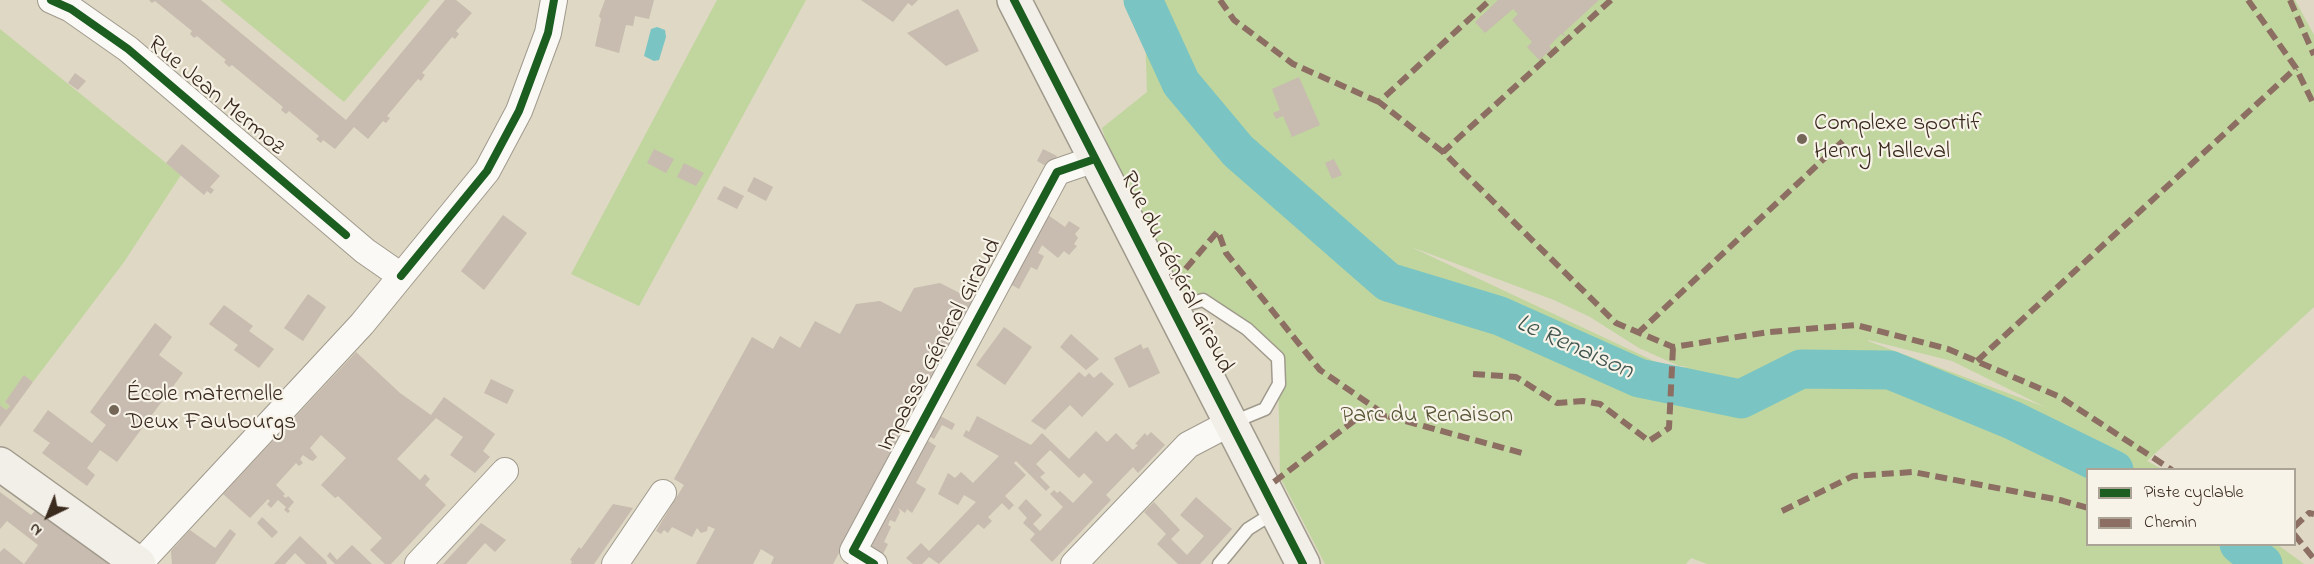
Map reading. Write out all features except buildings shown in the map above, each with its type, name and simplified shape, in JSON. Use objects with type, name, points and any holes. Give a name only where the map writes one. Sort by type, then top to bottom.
[{"type":"street","name":"Rue Jean Mermoz","points":[[51,0],[71,9],[128,49],[345,235],[401,276]]},
{"type":"street","points":[[0,464],[139,564],[363,324],[487,171],[519,111],[548,33],[554,0]]},
{"type":"street","name":"Rue du Général Giraud","points":[[1014,0],[1303,564]]},
{"type":"street","name":"Impasse Général Giraud","points":[[874,564],[853,550],[1057,172],[1095,159]]},
{"type":"street","points":[[1074,564],[1188,445],[1230,423]]},
{"type":"street","points":[[418,564],[505,471]]},
{"type":"street","points":[[615,564],[663,493]]},
{"type":"lane","points":[[1171,309],[1203,300],[1247,329],[1278,358],[1279,384],[1265,409],[1230,423]]},
{"type":"lane","points":[[1219,564],[1248,529],[1276,512]]},
{"type":"green space","points":[[220,0],[430,0],[344,102]]},
{"type":"green space","points":[[717,0],[806,0],[639,306],[571,274]]},
{"type":"green space","name":"Complexe sportif Henry Malleval","points":[[1144,0],[2295,0],[2314,35],[2314,307],[2147,461],[2160,468],[2086,468],[2086,546],[2279,546],[2304,564],[1707,564],[1691,558],[1686,564],[1325,564],[1280,477],[1278,358],[1206,299],[1171,309],[1119,182],[1102,128],[1147,92]],"holes":[[[1411,247],[1554,300],[1590,317],[1639,348],[1679,366],[1688,366],[1671,369]],[[1868,340],[1952,361],[2045,407]]]},
{"type":"green space","points":[[0,29],[181,175],[124,262],[33,382],[25,376],[5,402],[10,406],[6,410],[0,405]]},
{"type":"water","points":[[657,27],[665,30],[666,37],[659,60],[654,61],[644,56],[651,29]]},
{"type":"waterway","name":"Le Renaison","points":[[1143,0],[1181,83],[1238,151],[1388,282],[1500,316],[1639,378],[1741,399],[1801,369],[1890,370],[2012,420],[2110,468]]},
{"type":"waterway","name":"Le Renaison","points":[[2241,546],[2263,564]]},
{"type":"marked path","points":[[1220,0],[1234,20],[1293,64],[1379,102]]},
{"type":"marked path","points":[[1443,152],[1379,102],[1490,0]]},
{"type":"marked path","points":[[1611,0],[1443,152],[1616,323],[1673,347],[1769,332],[1856,325],[1948,349],[2060,397],[2169,468]]},
{"type":"marked path","points":[[2248,0],[2296,68],[2314,105]]},
{"type":"marked path","points":[[2290,0],[2314,55]]},
{"type":"marked path","points":[[1977,361],[2296,68]]},
{"type":"marked path","points":[[1637,334],[1844,140]]},
{"type":"marked path","points":[[1170,277],[1183,272],[1218,231],[1226,253],[1320,370],[1387,416],[1522,453]]},
{"type":"marked path","points":[[1473,374],[1516,377],[1557,403],[1583,401],[1600,404],[1649,441],[1669,428],[1673,347]]},
{"type":"marked path","points":[[1274,482],[1355,420],[1387,416]]},
{"type":"marked path","points":[[1782,511],[1853,476],[1913,472],[2060,500],[2086,507]]},
{"type":"marked path","points":[[2296,525],[2309,513],[2314,514]]},
{"type":"marked path","points":[[2296,536],[2314,559]]},
{"type":"cycle path","points":[[51,0],[71,9],[128,49],[346,235]]},
{"type":"cycle path","points":[[401,276],[487,171],[519,111],[548,33],[554,0]]},
{"type":"cycle path","points":[[1014,0],[1303,564]]},
{"type":"cycle path","points":[[874,564],[853,551],[1057,172],[1095,159]]},
{"type":"place","name":"Complexe sportif Henry Malleval","points":[[1802,139]]},
{"type":"place","name":"École maternelle Deux Faubourgs","points":[[114,410]]},
{"type":"park label","name":"Parc du Renaison","points":[[1427,417]]}]
